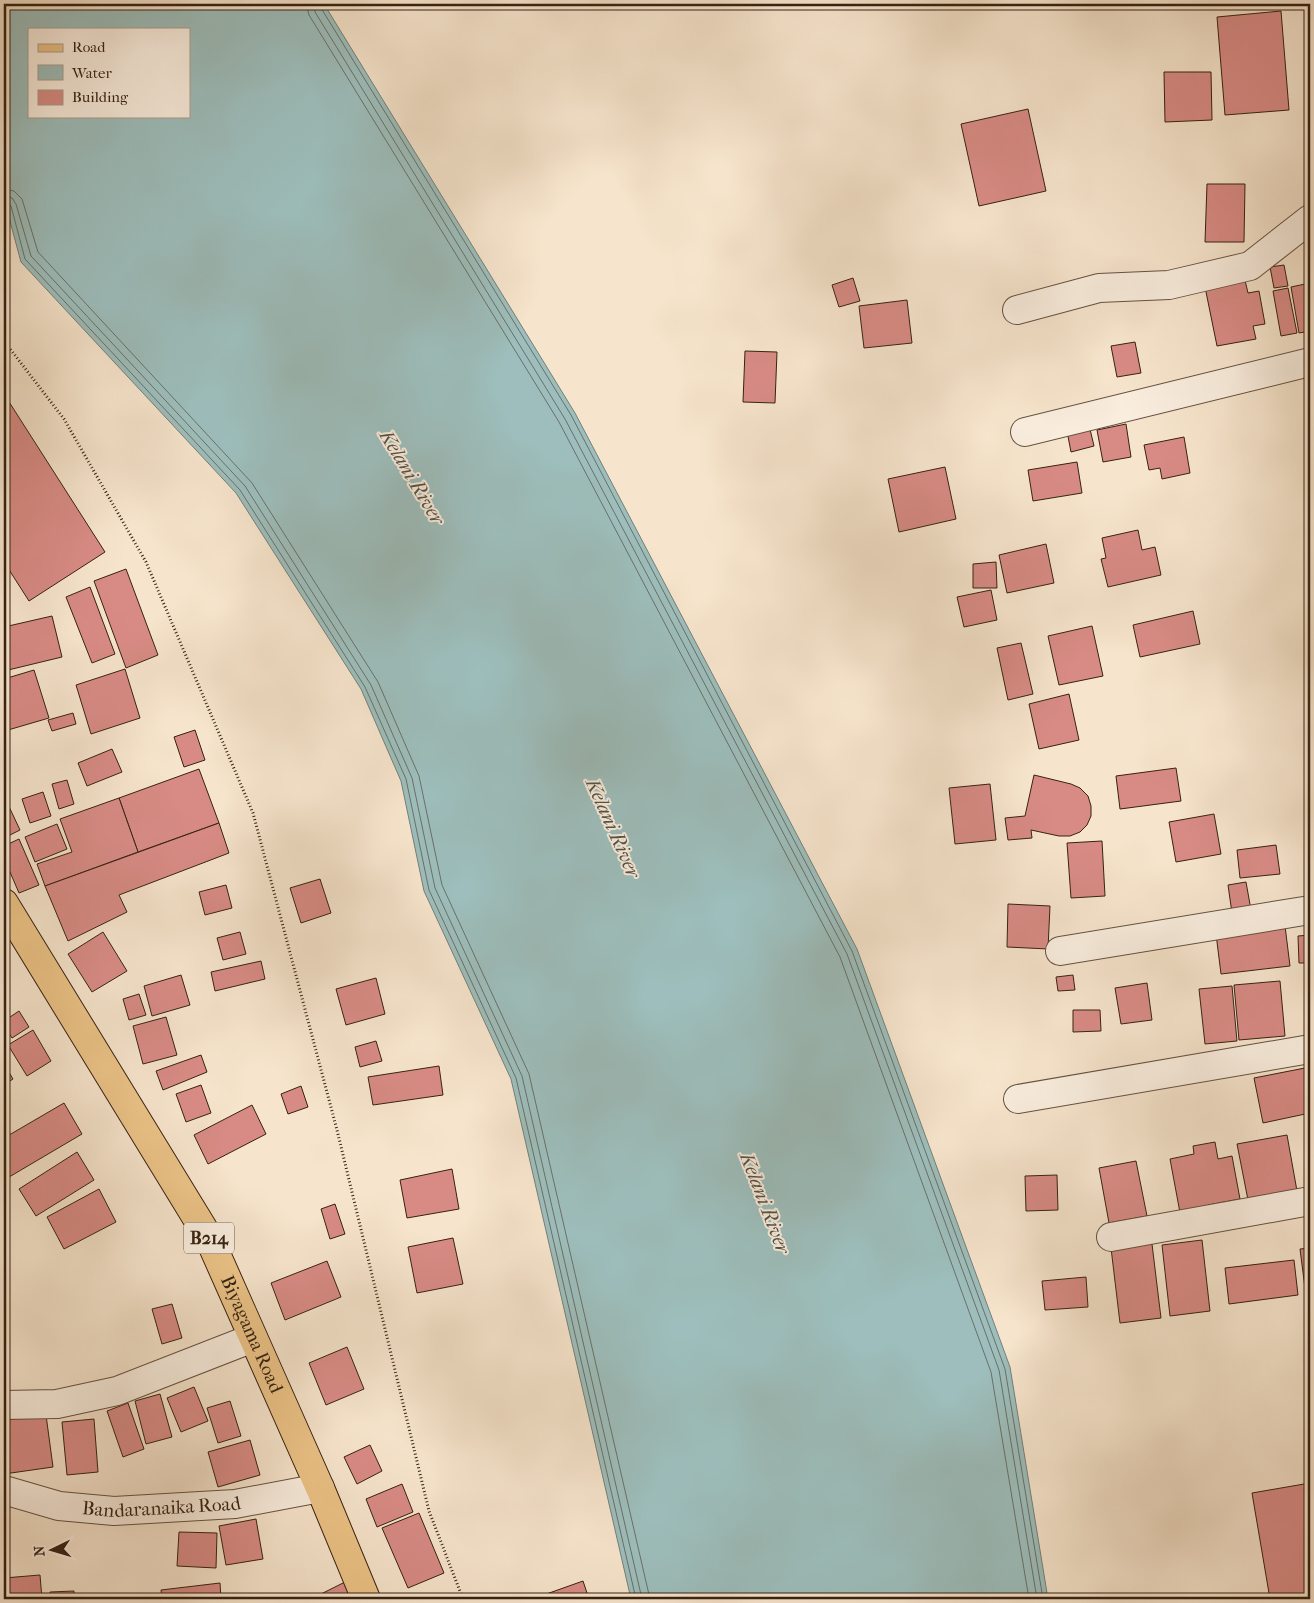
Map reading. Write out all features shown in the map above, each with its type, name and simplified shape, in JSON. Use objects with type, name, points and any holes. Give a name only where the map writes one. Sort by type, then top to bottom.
[{"type":"main road","name":"Biyagama Road","points":[[4,903],[209,1238],[320,1488],[366,1599]]},
{"type":"street","points":[[1017,310],[1099,288],[1169,284],[1250,266],[1310,219]]},
{"type":"street","points":[[1025,432],[1310,362]]},
{"type":"street","points":[[1060,951],[1310,910]]},
{"type":"street","points":[[1018,1099],[1310,1049]]},
{"type":"street","points":[[1111,1237],[1310,1201]]},
{"type":"street","points":[[4,1405],[57,1404],[116,1391],[253,1338]]},
{"type":"street","name":"Bandaranaika Road","points":[[4,1490],[58,1506],[114,1511],[235,1504],[320,1488]]},
{"type":"path","points":[[4,341],[64,419],[146,562],[253,813],[337,1130],[429,1511],[463,1599]]},
{"type":"water","name":"Kelani River","points":[[4,4],[324,4],[575,413],[857,949],[1010,1367],[1048,1599],[631,1599],[511,1079],[424,891],[401,781],[361,689],[236,493],[21,262],[4,199]]},
{"type":"building","points":[[1281,11],[1289,110],[1225,115],[1217,17]]},
{"type":"building","points":[[1164,72],[1211,72],[1212,120],[1165,122]]},
{"type":"building","points":[[1028,109],[1046,191],[979,206],[961,124]]},
{"type":"building","points":[[1207,184],[1245,184],[1244,242],[1205,242]]},
{"type":"building","points":[[1284,265],[1288,286],[1274,288],[1270,267]]},
{"type":"building","points":[[853,278],[860,301],[839,307],[832,285]]},
{"type":"building","points":[[1245,280],[1248,293],[1259,291],[1265,324],[1253,326],[1256,339],[1217,346],[1205,287]]},
{"type":"building","points":[[1310,283],[1310,331],[1299,333],[1291,287]]},
{"type":"building","points":[[1288,288],[1297,333],[1281,336],[1273,291]]},
{"type":"building","points":[[907,300],[912,343],[864,348],[859,306]]},
{"type":"building","points":[[1135,342],[1141,373],[1117,377],[1111,346]]},
{"type":"building","points":[[745,351],[777,352],[775,403],[743,402]]},
{"type":"building","points":[[4,394],[105,552],[29,601],[6,565],[4,566]]},
{"type":"building","points":[[1126,424],[1131,457],[1103,462],[1097,430]]},
{"type":"building","points":[[1089,425],[1094,446],[1071,452],[1067,431]]},
{"type":"building","points":[[1184,437],[1190,473],[1162,479],[1160,468],[1149,470],[1144,445]]},
{"type":"building","points":[[1077,462],[1082,493],[1033,501],[1028,470]]},
{"type":"building","points":[[945,467],[956,519],[899,532],[888,479]]},
{"type":"building","points":[[1138,530],[1142,550],[1155,547],[1161,575],[1108,587],[1101,559],[1106,558],[1102,538]]},
{"type":"building","points":[[1046,544],[1054,583],[1007,593],[999,555]]},
{"type":"building","points":[[996,562],[997,588],[973,588],[973,564]]},
{"type":"building","points":[[126,569],[158,655],[126,668],[94,581]]},
{"type":"building","points":[[90,587],[115,654],[92,663],[66,597]]},
{"type":"building","points":[[991,590],[997,620],[964,627],[957,597]]},
{"type":"building","points":[[1193,611],[1200,644],[1140,657],[1133,625]]},
{"type":"building","points":[[52,616],[62,657],[4,671],[4,627]]},
{"type":"building","points":[[1092,626],[1103,676],[1059,685],[1048,636]]},
{"type":"building","points":[[1021,643],[1033,694],[1008,700],[997,648]]},
{"type":"building","points":[[125,669],[140,718],[91,734],[76,685]]},
{"type":"building","points":[[34,670],[49,718],[8,730],[4,717],[4,679]]},
{"type":"building","points":[[1069,694],[1079,740],[1039,749],[1029,704]]},
{"type":"building","points":[[73,713],[76,724],[52,731],[48,720]]},
{"type":"building","points":[[195,730],[205,760],[184,767],[174,737]]},
{"type":"building","points":[[112,749],[122,772],[87,786],[78,763]]},
{"type":"building","points":[[1176,768],[1181,801],[1120,809],[1116,776]]},
{"type":"building","points":[[199,769],[219,823],[138,852],[119,798]]},
{"type":"building","points":[[1034,775],[1071,784],[1080,788],[1088,796],[1091,816],[1087,825],[1080,832],[1070,836],[1059,836],[1031,830],[1032,838],[1008,840],[1005,818],[1025,816]]},
{"type":"building","points":[[67,780],[74,804],[59,809],[52,784]]},
{"type":"building","points":[[990,784],[996,840],[955,844],[949,788]]},
{"type":"building","points":[[43,792],[51,816],[30,823],[22,799]]},
{"type":"building","points":[[4,796],[20,830],[4,838]]},
{"type":"building","points":[[119,798],[138,852],[45,886],[37,864],[72,852],[60,819]]},
{"type":"building","points":[[1214,814],[1221,854],[1176,862],[1169,822]]},
{"type":"building","points":[[219,823],[229,853],[119,895],[127,912],[68,941],[45,886]]},
{"type":"building","points":[[57,824],[67,849],[35,862],[25,837]]},
{"type":"building","points":[[19,839],[39,885],[19,893],[4,858],[4,846]]},
{"type":"building","points":[[1102,841],[1105,896],[1071,898],[1067,843]]},
{"type":"building","points":[[1276,845],[1280,874],[1240,878],[1237,850]]},
{"type":"building","points":[[320,879],[331,913],[301,923],[290,888]]},
{"type":"building","points":[[1246,882],[1251,910],[1232,913],[1228,885]]},
{"type":"building","points":[[226,885],[232,908],[205,915],[199,892]]},
{"type":"building","points":[[1008,904],[1050,906],[1048,949],[1007,947]]},
{"type":"building","points":[[1285,926],[1290,966],[1221,974],[1216,934]]},
{"type":"building","points":[[103,932],[127,971],[92,992],[68,954]]},
{"type":"building","points":[[240,932],[246,954],[223,960],[217,938]]},
{"type":"building","points":[[1310,935],[1310,963],[1299,963],[1298,936]]},
{"type":"building","points":[[261,961],[265,979],[215,991],[211,972]]},
{"type":"building","points":[[181,975],[190,1005],[152,1016],[144,986]]},
{"type":"building","points":[[1073,975],[1075,990],[1058,991],[1056,977]]},
{"type":"building","points":[[376,978],[385,1014],[346,1025],[336,989]]},
{"type":"building","points":[[1280,981],[1285,1036],[1239,1040],[1234,985]]},
{"type":"building","points":[[1147,983],[1152,1020],[1121,1024],[1115,988]]},
{"type":"building","points":[[1232,986],[1237,1041],[1205,1044],[1199,989]]},
{"type":"building","points":[[139,994],[146,1015],[129,1020],[123,999]]},
{"type":"building","points":[[1073,1010],[1100,1010],[1101,1031],[1073,1032]]},
{"type":"building","points":[[19,1011],[29,1027],[12,1038],[4,1026],[4,1021]]},
{"type":"building","points":[[166,1017],[177,1055],[143,1064],[133,1026]]},
{"type":"building","points":[[33,1030],[51,1061],[27,1076],[8,1045]]},
{"type":"building","points":[[376,1041],[382,1061],[360,1067],[355,1047]]},
{"type":"building","points":[[201,1055],[207,1072],[163,1090],[156,1071]]},
{"type":"building","points":[[4,1064],[13,1079],[4,1085]]},
{"type":"building","points":[[439,1066],[443,1095],[373,1105],[368,1077]]},
{"type":"building","points":[[1310,1067],[1310,1113],[1263,1123],[1254,1078]]},
{"type":"building","points":[[201,1085],[211,1113],[186,1122],[176,1094]]},
{"type":"building","points":[[301,1086],[308,1107],[288,1114],[281,1094]]},
{"type":"building","points":[[64,1103],[82,1134],[4,1180],[4,1138]]},
{"type":"building","points":[[252,1105],[266,1134],[208,1164],[194,1135]]},
{"type":"building","points":[[1287,1135],[1297,1191],[1248,1200],[1237,1144]]},
{"type":"building","points":[[1215,1142],[1218,1159],[1232,1156],[1240,1199],[1208,1205],[1209,1212],[1181,1218],[1170,1159],[1194,1154],[1193,1146]]},
{"type":"building","points":[[77,1152],[94,1180],[36,1216],[19,1189]]},
{"type":"building","points":[[1136,1161],[1147,1216],[1109,1223],[1099,1168]]},
{"type":"building","points":[[452,1169],[459,1209],[407,1218],[400,1180]]},
{"type":"building","points":[[1057,1175],[1058,1210],[1026,1211],[1025,1176]]},
{"type":"building","points":[[99,1189],[116,1222],[64,1249],[47,1217]]},
{"type":"building","points":[[335,1204],[345,1234],[330,1239],[321,1209]]},
{"type":"building","points":[[453,1238],[463,1284],[417,1293],[408,1247]]},
{"type":"building","points":[[1202,1240],[1210,1311],[1170,1316],[1162,1245]]},
{"type":"building","points":[[1152,1244],[1161,1318],[1120,1323],[1111,1248]]},
{"type":"building","points":[[1310,1248],[1310,1295],[1306,1296],[1300,1249]]},
{"type":"building","points":[[1294,1260],[1298,1295],[1229,1304],[1225,1268]]},
{"type":"building","points":[[327,1261],[341,1297],[285,1320],[271,1283]]},
{"type":"building","points":[[1086,1277],[1088,1307],[1045,1310],[1042,1281]]},
{"type":"building","points":[[172,1304],[182,1338],[162,1344],[152,1309]]},
{"type":"building","points":[[347,1347],[364,1389],[326,1405],[309,1363]]},
{"type":"building","points":[[194,1387],[208,1421],[181,1432],[167,1398]]},
{"type":"building","points":[[160,1394],[172,1437],[146,1444],[135,1401]]},
{"type":"building","points":[[230,1401],[241,1436],[218,1443],[207,1408]]},
{"type":"building","points":[[128,1403],[144,1449],[123,1457],[107,1411]]},
{"type":"building","points":[[46,1415],[53,1467],[4,1474],[4,1420]]},
{"type":"building","points":[[94,1419],[98,1472],[67,1475],[62,1422]]},
{"type":"building","points":[[250,1440],[260,1475],[218,1487],[208,1452]]},
{"type":"building","points":[[370,1445],[382,1471],[357,1484],[344,1457]]},
{"type":"building","points":[[1310,1483],[1310,1599],[1270,1599],[1252,1493]]},
{"type":"building","points":[[402,1484],[413,1512],[377,1527],[366,1499]]},
{"type":"building","points":[[419,1513],[444,1573],[408,1588],[382,1528]]},
{"type":"building","points":[[256,1519],[263,1559],[226,1565],[219,1526]]},
{"type":"building","points":[[179,1532],[217,1533],[216,1568],[177,1566]]},
{"type":"building","points":[[40,1575],[42,1599],[4,1599],[4,1578]]},
{"type":"building","points":[[583,1581],[589,1599],[539,1599],[538,1597]]},
{"type":"building","points":[[345,1582],[354,1599],[322,1599],[319,1595]]},
{"type":"building","points":[[220,1583],[221,1599],[162,1599],[161,1590]]},
{"type":"building","points":[[74,1591],[74,1599],[50,1599],[50,1592]]},
{"type":"building","points":[[77,1594],[138,1594],[138,1599],[77,1599]]}]
